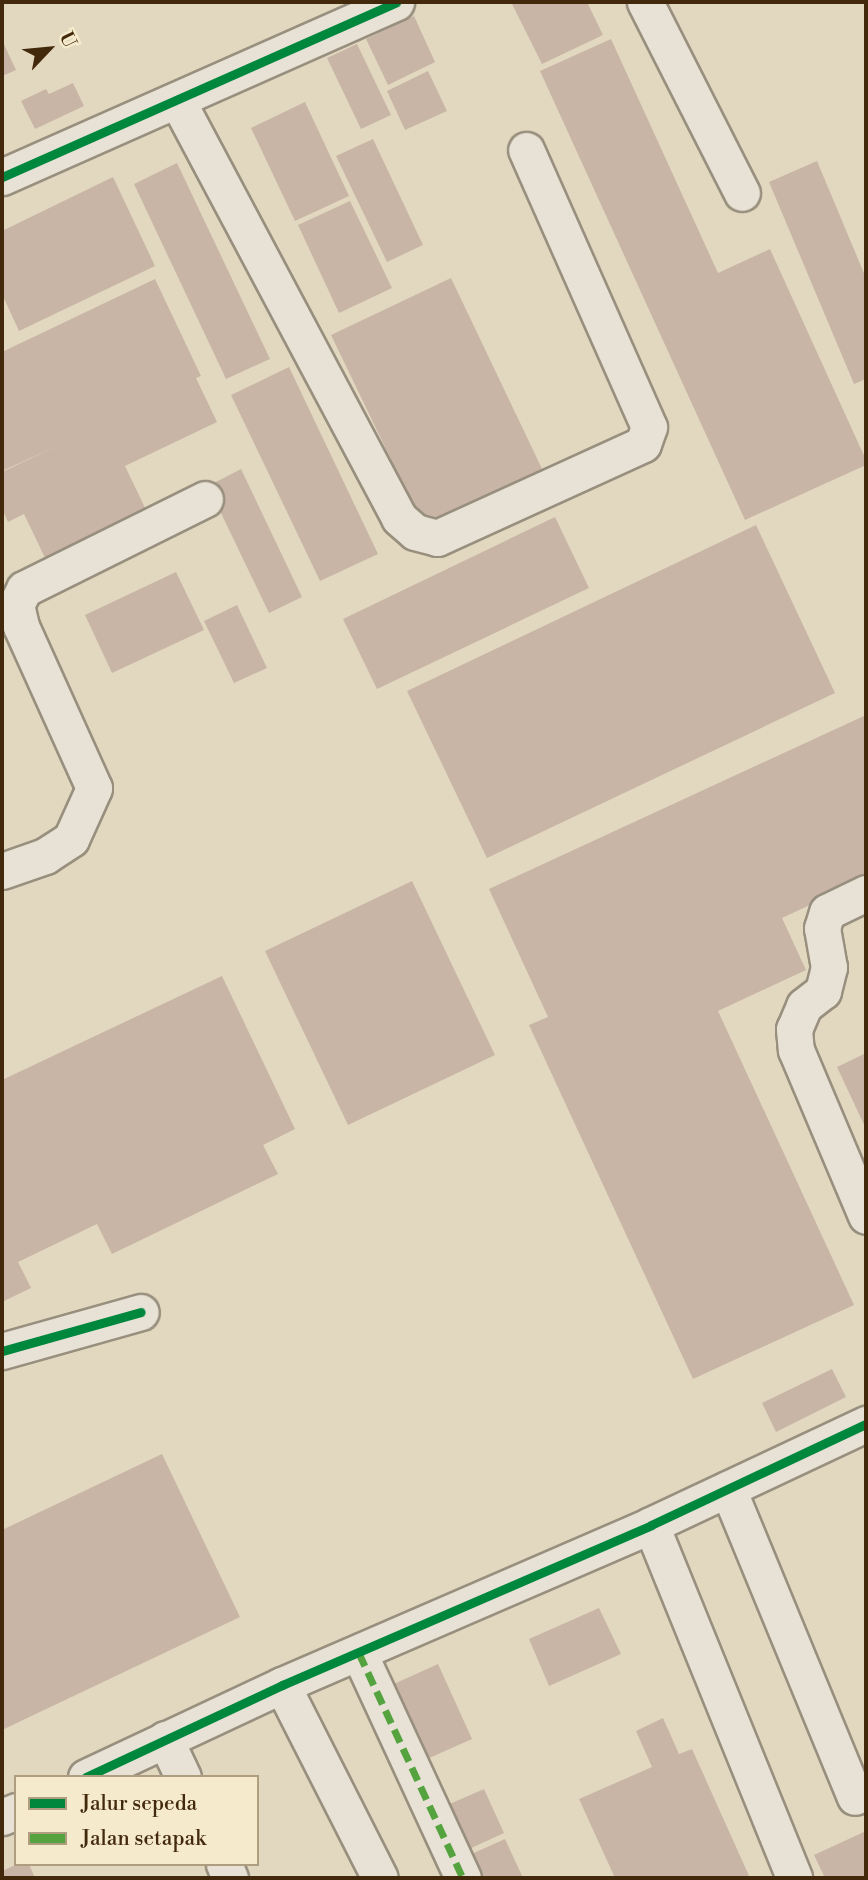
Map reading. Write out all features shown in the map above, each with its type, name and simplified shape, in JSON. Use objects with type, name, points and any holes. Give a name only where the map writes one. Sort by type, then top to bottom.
[{"type":"street","points":[[2,177],[396,2]]},
{"type":"street","points":[[645,2],[742,193]]},
{"type":"street","points":[[177,100],[399,518],[415,532],[437,538],[643,444],[649,427],[526,150]]},
{"type":"street","points":[[2,871],[45,856],[71,839],[94,788],[87,766],[21,626],[16,604],[24,589],[205,499]]},
{"type":"street","points":[[866,894],[827,912],[822,928],[828,967],[823,991],[804,1006],[794,1030],[796,1050],[866,1216]]},
{"type":"street","points":[[2,1351],[141,1312]]},
{"type":"street","points":[[90,1775],[282,1685],[651,1525],[866,1423]]},
{"type":"street","points":[[728,1489],[856,1797]]},
{"type":"street","points":[[651,1525],[794,1878]]},
{"type":"street","points":[[359,1653],[463,1878]]},
{"type":"street","points":[[282,1685],[380,1878]]},
{"type":"street","points":[[166,1739],[182,1775]]},
{"type":"building","points":[[511,2],[587,2],[603,35],[542,64]]},
{"type":"building","points":[[414,16],[435,62],[388,85],[366,39]]},
{"type":"building","points":[[611,39],[718,273],[770,249],[866,460],[866,465],[745,520],[540,71]]},
{"type":"building","points":[[2,40],[16,70],[2,76]]},
{"type":"building","points":[[357,44],[391,115],[361,129],[327,58]]},
{"type":"building","points":[[428,71],[447,111],[405,130],[387,91]]},
{"type":"building","points":[[73,83],[84,106],[35,129],[21,101],[46,89],[49,94]]},
{"type":"building","points":[[305,102],[349,196],[295,221],[251,128]]},
{"type":"building","points":[[373,139],[423,245],[387,262],[336,156]]},
{"type":"building","points":[[817,161],[866,278],[866,379],[854,384],[769,182]]},
{"type":"building","points":[[177,163],[270,359],[226,379],[134,184]]},
{"type":"building","points":[[113,177],[155,266],[19,331],[2,294],[2,231]]},
{"type":"building","points":[[350,201],[392,288],[339,313],[298,225]]},
{"type":"building","points":[[451,278],[543,471],[424,528],[331,335]]},
{"type":"building","points":[[155,279],[201,376],[196,378],[217,422],[125,466],[148,514],[47,562],[24,514],[8,522],[2,508],[2,472],[57,446],[2,471],[2,352]]},
{"type":"building","points":[[289,367],[378,554],[320,581],[231,395]]},
{"type":"building","points":[[241,469],[302,597],[269,613],[208,486]]},
{"type":"building","points":[[555,517],[589,588],[377,689],[343,619]]},
{"type":"building","points":[[756,525],[835,693],[487,858],[407,691]]},
{"type":"building","points":[[176,572],[204,630],[112,673],[85,615]]},
{"type":"building","points":[[237,605],[267,668],[234,683],[204,621]]},
{"type":"building","points":[[866,715],[866,879],[782,918],[806,970],[718,1011],[854,1305],[693,1379],[529,1025],[548,1017],[489,889]]},
{"type":"building","points":[[412,881],[495,1055],[348,1125],[265,951]]},
{"type":"building","points":[[222,976],[295,1129],[263,1145],[278,1174],[112,1254],[97,1224],[18,1262],[31,1288],[2,1302],[2,1080]]},
{"type":"building","points":[[866,1053],[866,1129],[837,1067]]},
{"type":"building","points":[[832,1369],[846,1397],[776,1432],[762,1403]]},
{"type":"building","points":[[162,1454],[240,1617],[2,1730],[2,1530]]},
{"type":"building","points":[[599,1608],[621,1654],[549,1686],[529,1639]]},
{"type":"building","points":[[438,1664],[472,1739],[418,1763],[385,1688]]},
{"type":"building","points":[[663,1718],[679,1754],[692,1749],[750,1878],[615,1878],[579,1799],[652,1767],[636,1731]]},
{"type":"building","points":[[484,1789],[504,1833],[456,1855],[436,1810]]},
{"type":"building","points":[[866,1831],[866,1878],[819,1878],[824,1876],[814,1855]]},
{"type":"building","points":[[505,1839],[523,1878],[475,1878],[465,1857]]},
{"type":"building","points":[[14,1866],[30,1866],[35,1878],[2,1878],[2,1871]]},
{"type":"marked path","points":[[359,1653],[463,1878]]},
{"type":"cycle path","points":[[2,177],[396,2]]},
{"type":"cycle path","points":[[2,1351],[141,1312]]},
{"type":"cycle path","points":[[90,1775],[282,1685],[651,1525],[866,1424]]}]
